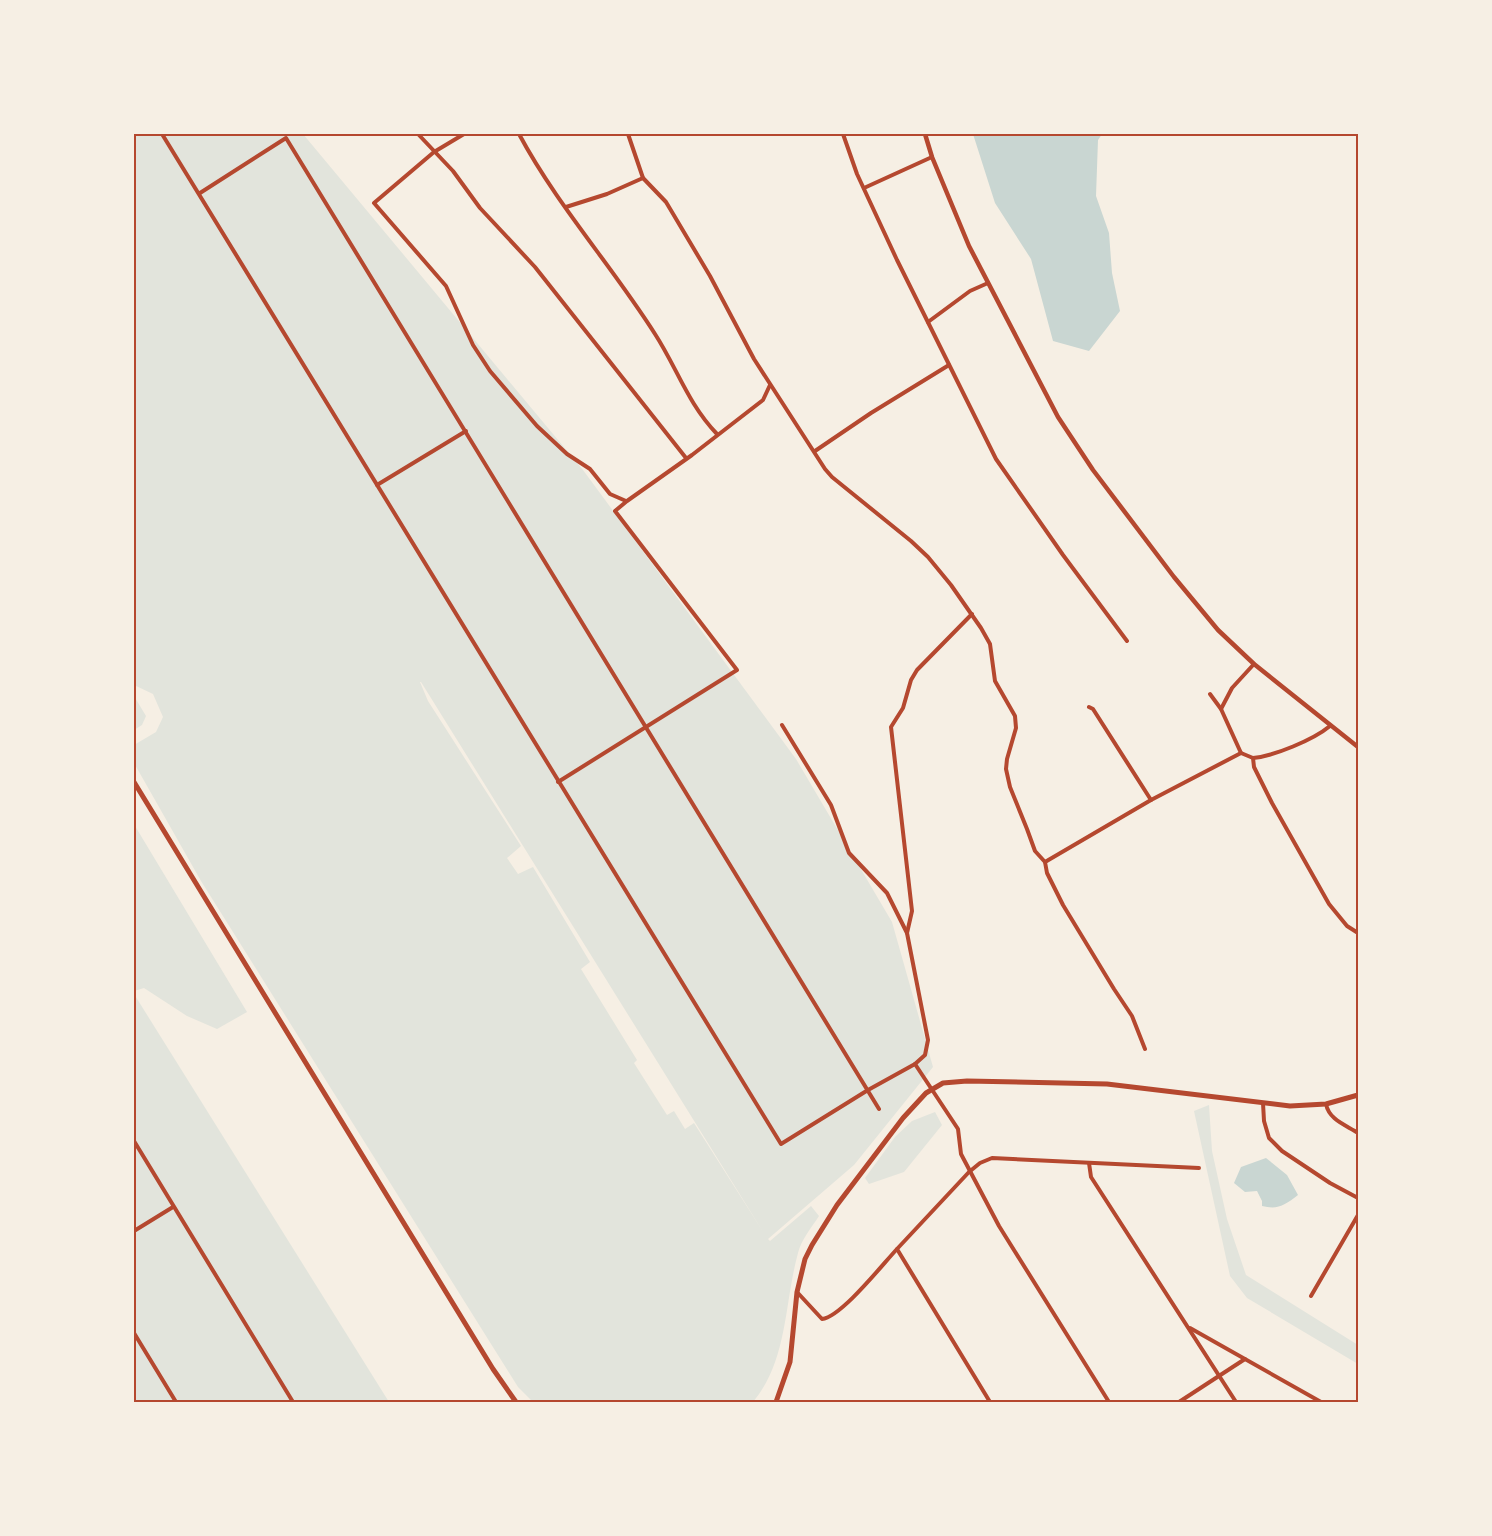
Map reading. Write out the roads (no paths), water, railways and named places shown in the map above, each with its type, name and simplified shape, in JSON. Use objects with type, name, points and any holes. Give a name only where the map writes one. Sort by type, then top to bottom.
[{"type":"main road","points":[[134,782],[493,1369],[516,1402]]},
{"type":"main road","points":[[776,1402],[790,1362],[797,1292],[805,1259],[832,1212],[903,1118],[917,1102],[943,1083],[953,1081],[1107,1084],[1290,1106],[1326,1104],[1359,1095]]},
{"type":"street","points":[[162,134],[781,1144],[915,1064],[925,1055],[928,1040],[907,933],[887,893],[849,853],[831,805],[782,725]]},
{"type":"street","points":[[418,134],[453,171],[480,208],[535,267],[686,459]]},
{"type":"street","points":[[464,134],[434,152],[374,203],[446,286],[473,345],[496,378],[537,426],[567,454],[590,469],[610,494],[627,501]]},
{"type":"street","points":[[519,134],[566,207],[656,335],[699,415],[717,435]]},
{"type":"street","points":[[628,134],[643,178],[666,202],[754,359],[832,477],[928,557],[972,614],[990,644],[995,681],[1015,716],[1016,728],[1006,769],[1010,787],[1035,850],[1045,862],[1047,873],[1063,905],[1132,1016],[1145,1049]]},
{"type":"street","points":[[843,134],[849,153],[897,260],[996,459],[1127,641]]},
{"type":"street","points":[[925,134],[932,157],[969,246],[1058,417],[1094,470],[1174,578],[1218,630],[1254,664],[1359,747]]},
{"type":"street","points":[[200,193],[285,136],[879,1109]]},
{"type":"street","points":[[864,188],[932,157]]},
{"type":"street","points":[[566,207],[607,194],[643,178]]},
{"type":"street","points":[[928,322],[970,291],[988,283]]},
{"type":"street","points":[[815,451],[871,412],[949,365]]},
{"type":"street","points":[[558,782],[737,670],[615,511],[763,400],[770,384]]},
{"type":"street","points":[[376,486],[466,432]]},
{"type":"street","points":[[907,933],[912,911],[891,727],[903,708],[910,680],[916,670],[972,614]]},
{"type":"street","points":[[1221,709],[1232,688],[1254,664]]},
{"type":"street","points":[[1210,694],[1221,709],[1241,753],[1253,758],[1268,756],[1314,737],[1330,726]]},
{"type":"street","points":[[1089,706],[1151,800]]},
{"type":"street","points":[[1045,862],[1151,800],[1241,753]]},
{"type":"street","points":[[1253,758],[1254,767],[1272,803],[1329,904],[1347,926],[1359,933]]},
{"type":"street","points":[[915,1064],[958,1129],[961,1154],[999,1226],[1109,1402]]},
{"type":"street","points":[[1263,1103],[1264,1121],[1269,1138],[1282,1151],[1330,1183],[1359,1198]]},
{"type":"street","points":[[1326,1104],[1328,1112],[1334,1119],[1359,1133]]},
{"type":"street","points":[[134,1141],[293,1402]]},
{"type":"street","points":[[797,1292],[822,1319],[830,1318],[969,1172],[980,1162],[992,1158],[1199,1168]]},
{"type":"street","points":[[1089,1163],[1091,1176],[1236,1402]]},
{"type":"street","points":[[134,1231],[173,1207]]},
{"type":"street","points":[[1311,1296],[1359,1215]]},
{"type":"street","points":[[897,1249],[990,1402]]},
{"type":"street","points":[[1189,1328],[1321,1402]]},
{"type":"street","points":[[134,1333],[176,1402]]},
{"type":"street","points":[[1179,1402],[1245,1359]]}]
